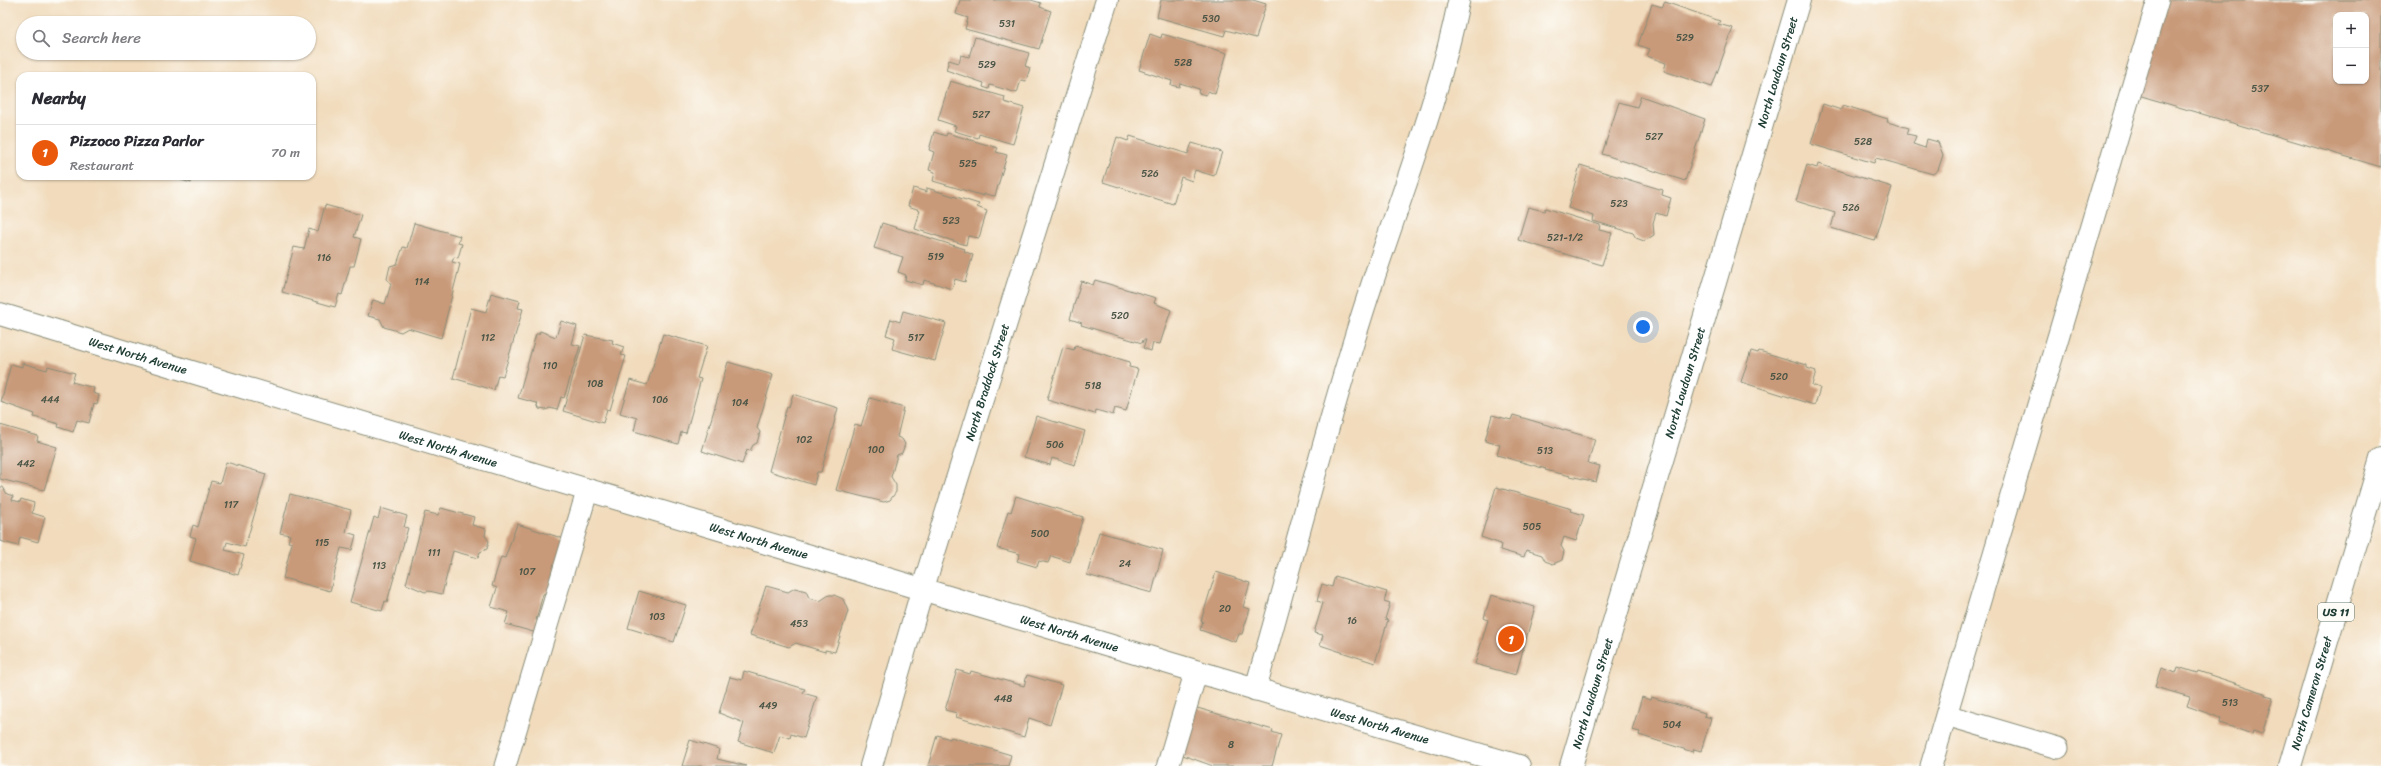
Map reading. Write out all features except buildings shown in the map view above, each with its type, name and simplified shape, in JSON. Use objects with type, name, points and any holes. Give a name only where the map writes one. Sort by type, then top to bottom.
[{"type":"street","name":"North Braddock Street","points":[[871,766],[922,591],[1106,0]]},
{"type":"street","name":"North Loudoun Street","points":[[1571,766],[1799,0]]},
{"type":"street","name":"West North Avenue","points":[[0,314],[587,492],[1255,690],[1519,766]]},
{"type":"street","name":"North Cameron Street","points":[[2290,766],[2381,459]]},
{"type":"street","points":[[1168,766],[1196,672]]},
{"type":"lane","points":[[1255,690],[1360,318],[1428,122],[1452,34],[1459,0]]},
{"type":"lane","points":[[1931,766],[2158,0]]},
{"type":"lane","points":[[505,766],[587,492]]},
{"type":"lane","points":[[1946,715],[2058,748]]},
{"type":"place","name":"Pizzoco Pizza Parlor","points":[[1511,639]]}]
